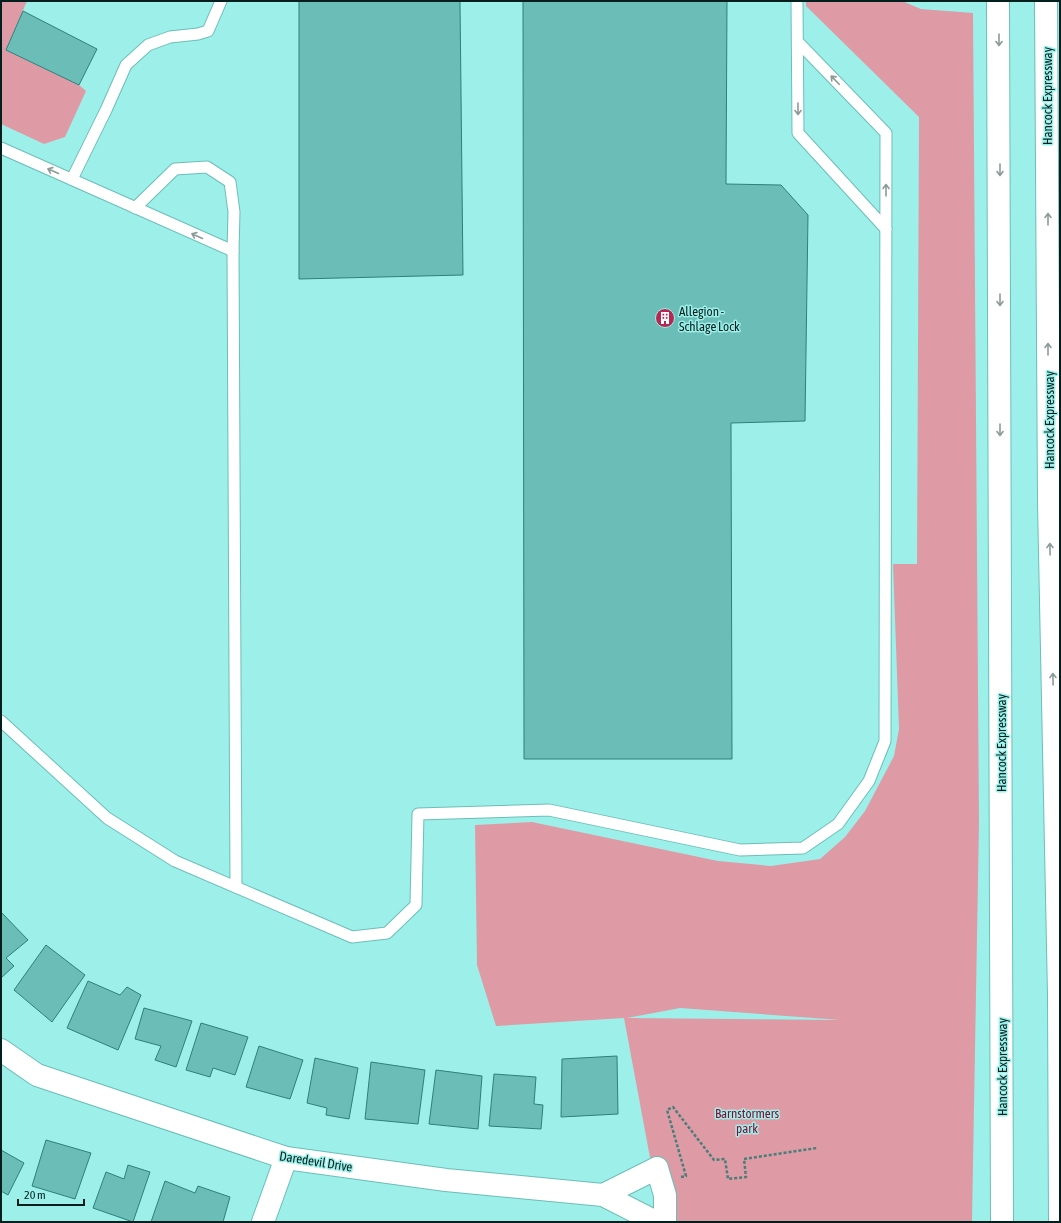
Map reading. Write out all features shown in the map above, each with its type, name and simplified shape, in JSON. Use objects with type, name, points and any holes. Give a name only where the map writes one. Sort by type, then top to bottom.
[{"type":"main road","name":"Hancock Expressway","points":[[998,1],[1002,1222]]},
{"type":"main road","name":"Hancock Expressway","points":[[1046,1],[1049,503],[1059,995],[1060,1222]]},
{"type":"main road","name":"Daredevil Drive","points":[[1,1050],[37,1075],[286,1158],[446,1180],[603,1195],[656,1222]]},
{"type":"main road","points":[[263,1222],[286,1158]]},
{"type":"main road","points":[[603,1195],[657,1168],[665,1195],[665,1222]]},
{"type":"lane","points":[[72,179],[126,65],[148,45],[170,37],[198,34],[208,31],[222,1]]},
{"type":"lane","points":[[797,1],[798,133],[886,229]]},
{"type":"lane","points":[[1,721],[107,818],[175,861],[352,937],[387,933],[416,905],[418,814],[549,810],[740,850],[803,848],[838,824],[869,781],[884,741],[886,133],[798,42]]},
{"type":"lane","points":[[1,148],[233,251]]},
{"type":"lane","points":[[135,208],[175,169],[207,167],[230,182],[234,212],[236,888]]},
{"type":"path","points":[[677,1177],[686,1176],[667,1110],[674,1107],[714,1160],[725,1159],[728,1179],[746,1176],[744,1159],[817,1148]]},
{"type":"green space","points":[[1,1],[27,1],[6,50],[79,85],[86,91],[65,137],[44,144],[1,124]]},
{"type":"green space","name":"Barnstormers park","points":[[806,1],[902,1],[921,9],[973,13],[979,823],[972,1222],[662,1222],[624,1018],[496,1026],[477,965],[475,825],[532,822],[718,861],[771,866],[820,859],[845,837],[865,811],[894,756],[899,729],[893,564],[917,564],[919,117],[806,6]],"holes":[[[680,1008],[840,1020],[627,1018]]]},
{"type":"building","points":[[299,1],[460,1],[463,275],[299,279]]},
{"type":"building","name":"Allegion - Schlage Lock","points":[[523,1],[727,1],[726,184],[781,185],[808,215],[805,421],[731,423],[732,759],[524,759]]},
{"type":"building","points":[[23,11],[97,49],[79,85],[6,50]]},
{"type":"building","points":[[1,912],[28,940],[6,958],[14,966],[1,978]]},
{"type":"building","points":[[46,945],[85,975],[52,1022],[14,990]]},
{"type":"building","points":[[88,981],[120,995],[127,987],[141,995],[118,1050],[67,1028]]},
{"type":"building","points":[[144,1008],[192,1021],[176,1067],[155,1060],[161,1046],[135,1039]]},
{"type":"building","points":[[201,1023],[248,1037],[235,1075],[213,1068],[210,1077],[186,1070]]},
{"type":"building","points":[[259,1046],[303,1060],[290,1099],[246,1087]]},
{"type":"building","points":[[617,1056],[618,1114],[561,1117],[562,1059]]},
{"type":"building","points":[[315,1058],[358,1068],[349,1119],[326,1115],[327,1108],[307,1103]]},
{"type":"building","points":[[371,1062],[425,1070],[418,1124],[365,1119]]},
{"type":"building","points":[[436,1070],[482,1076],[478,1129],[429,1124]]},
{"type":"building","points":[[494,1074],[536,1077],[534,1104],[543,1105],[541,1129],[489,1126]]},
{"type":"building","points":[[46,1140],[91,1153],[75,1199],[32,1186]]},
{"type":"building","points":[[1,1150],[24,1163],[8,1195],[1,1191]]},
{"type":"building","points":[[128,1165],[150,1172],[133,1222],[93,1208],[106,1172],[124,1179]]},
{"type":"building","points":[[165,1181],[195,1193],[198,1186],[230,1197],[223,1222],[151,1222]]},
{"type":"place","name":"Allegion - Schlage Lock","points":[[665,318]]}]
